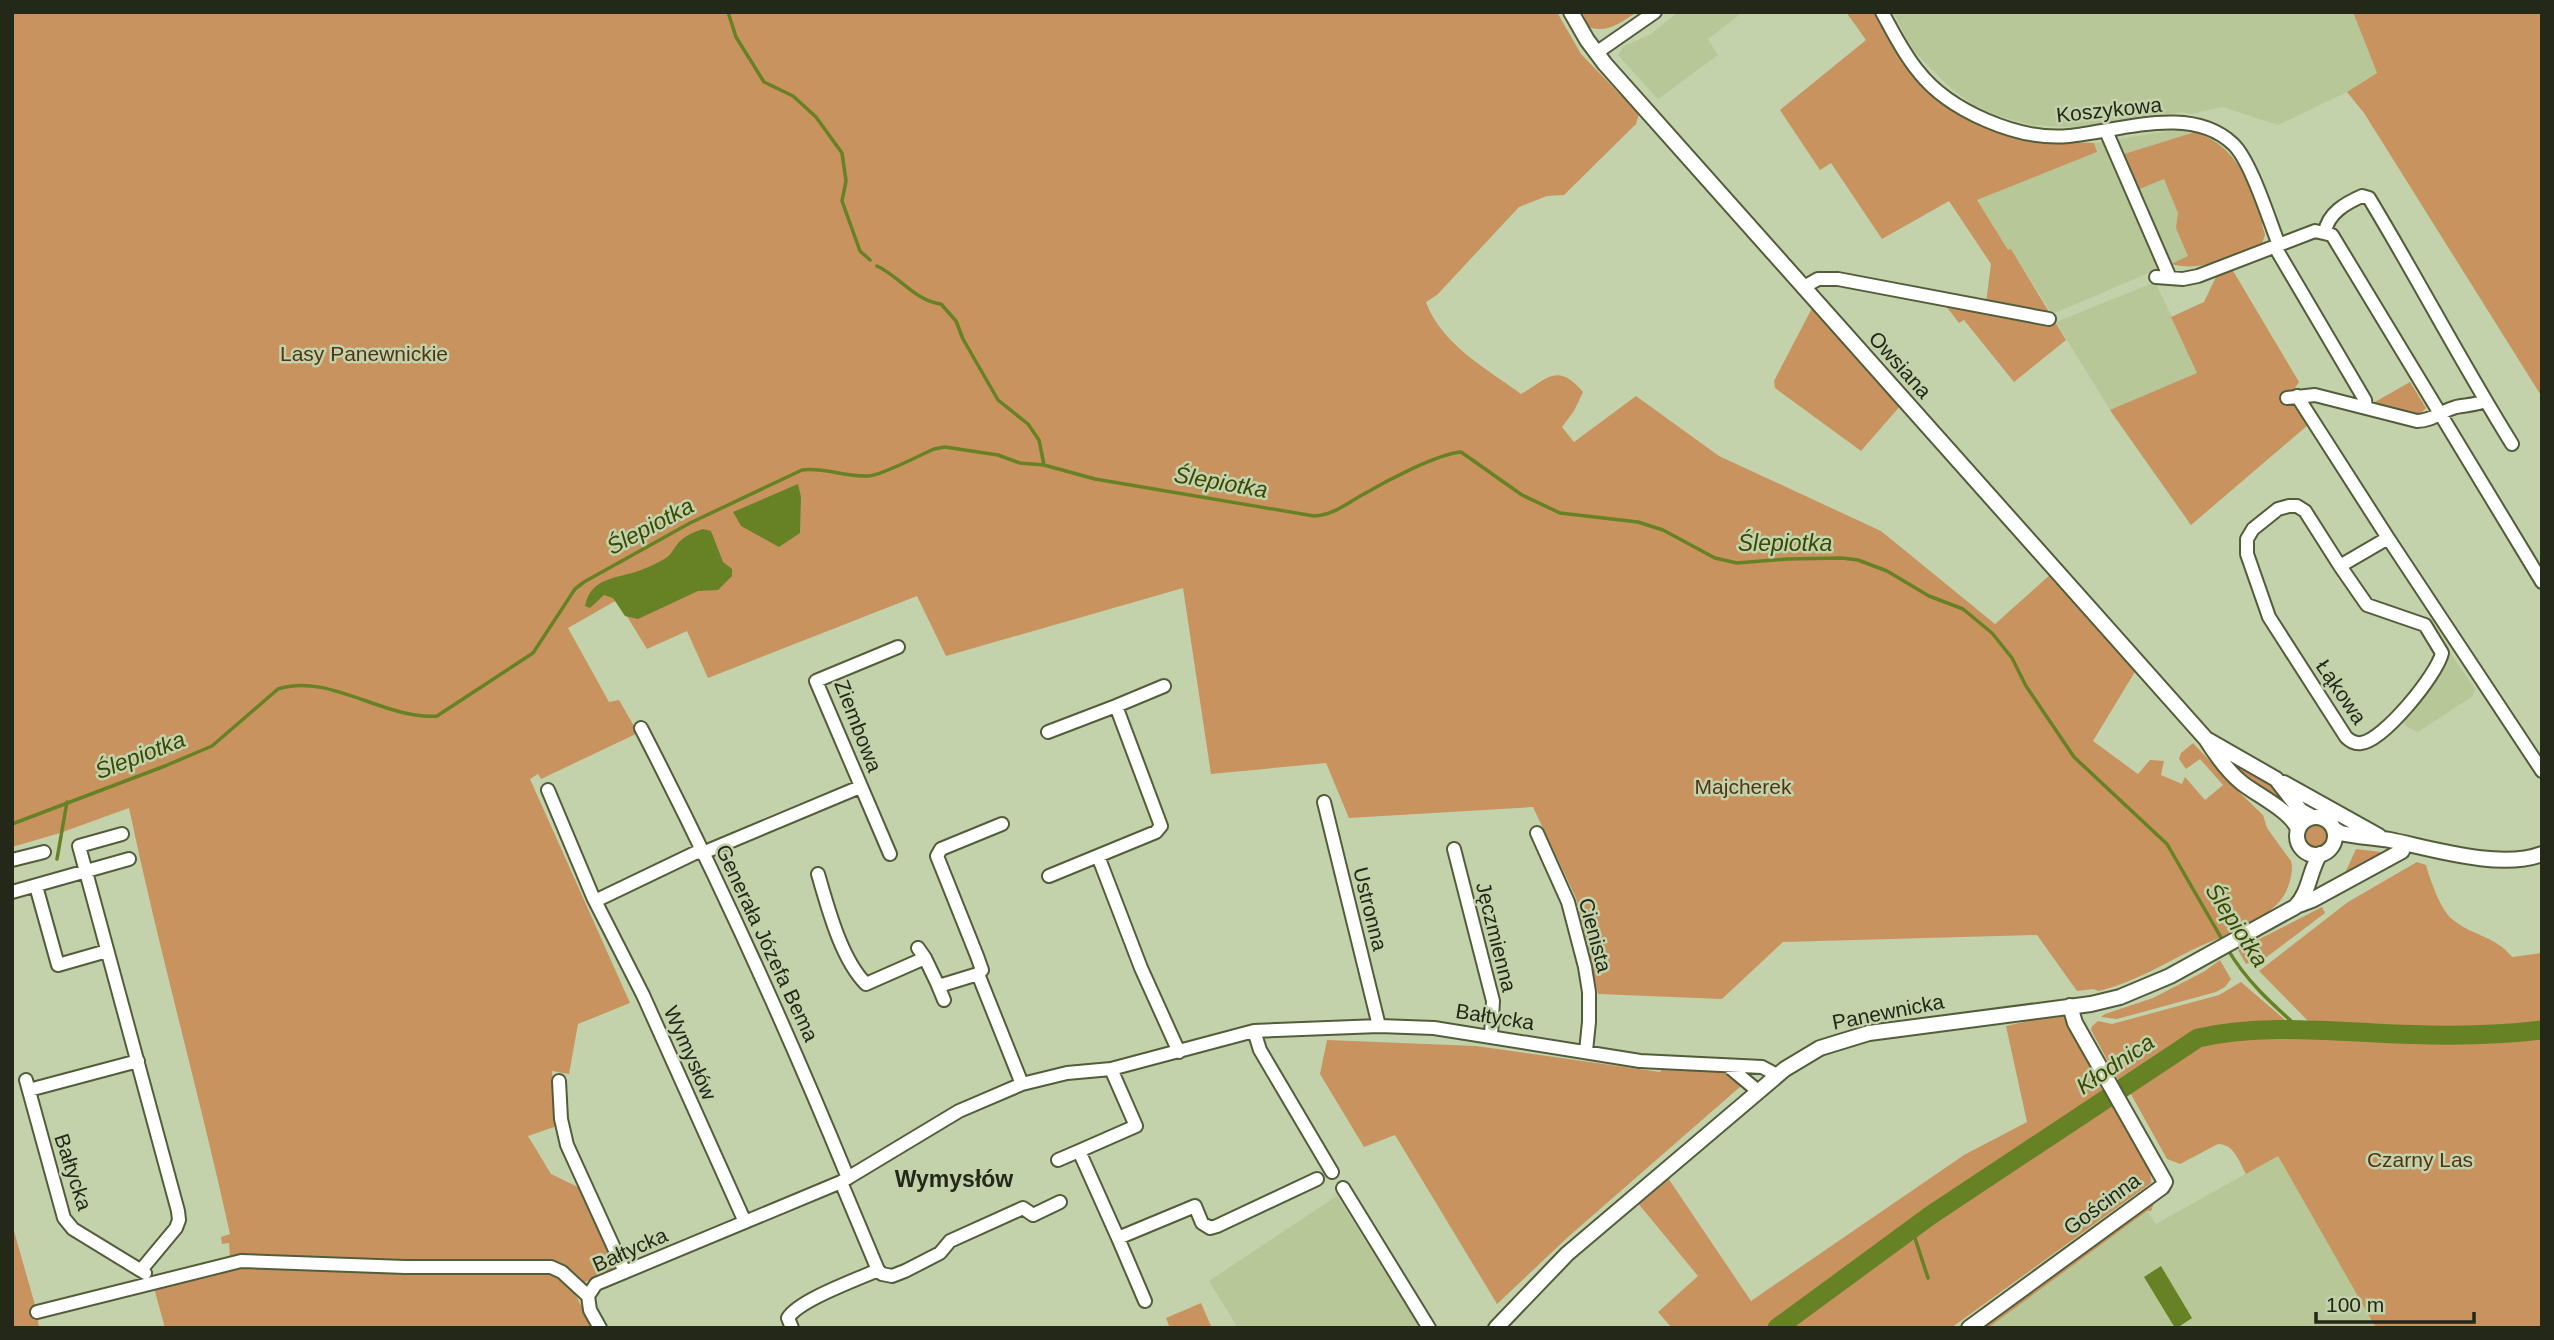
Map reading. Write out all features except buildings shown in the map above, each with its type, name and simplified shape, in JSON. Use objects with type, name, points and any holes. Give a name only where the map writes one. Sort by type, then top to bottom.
[{"type":"street","name":"Owsiana","points":[[1571,12],[1596,53],[2207,739],[2225,765],[2243,784],[2290,817],[2298,829]]},
{"type":"street","points":[[1596,53],[1655,12]]},
{"type":"street","name":"Koszykowa","points":[[1882,12],[1919,73],[1941,94],[1965,109],[2022,132],[2067,136],[2176,121],[2206,127],[2234,145],[2245,161],[2277,246],[2365,400],[2365,408]]},
{"type":"street","points":[[2106,131],[2170,278]]},
{"type":"street","points":[[2325,232],[2332,216],[2344,204],[2366,196],[2428,296],[2485,401],[2512,444]]},
{"type":"street","points":[[2156,277],[2183,279],[2198,276],[2315,231],[2332,235],[2542,582]]},
{"type":"street","points":[[1804,287],[1818,279],[1838,279],[2049,319]]},
{"type":"street","points":[[2485,401],[2469,407],[2454,408],[2428,421],[2417,421],[2315,395],[2292,397],[2542,771]]},
{"type":"street","name":"Łąkowa","points":[[2297,506],[2305,512],[2340,566],[2367,605],[2425,625],[2442,653],[2436,667],[2394,722],[2372,740],[2359,744],[2346,737],[2269,617],[2247,554],[2247,539],[2253,529],[2278,509],[2297,506]]},
{"type":"street","points":[[2340,566],[2388,538]]},
{"type":"street","name":"Ziembowa","points":[[890,854],[816,681],[898,647]]},
{"type":"street","points":[[1048,732],[1164,686]]},
{"type":"street","points":[[1049,876],[1156,832],[1161,826],[1116,706]]},
{"type":"street","name":"Generała Józefa Bema","points":[[641,728],[705,852],[788,1034],[878,1270]]},
{"type":"street","name":"Owsiana","points":[[2207,739],[2276,779],[2301,811],[2312,817]]},
{"type":"street","points":[[2225,765],[2230,756],[2237,755]]},
{"type":"street","points":[[2276,779],[2390,840]]},
{"type":"street","name":"Ziembowa","points":[[705,852],[860,787]]},
{"type":"street","name":"Wymysłów","points":[[548,790],[595,901],[643,995],[745,1222]]},
{"type":"street","name":"Ustronna","points":[[1324,802],[1379,1026]]},
{"type":"street","points":[[2291,909],[2303,868],[2302,849],[2297,840],[2298,829],[2304,821],[2312,817],[2324,818],[2341,834],[2390,840],[2421,849],[2501,860],[2542,854]]},
{"type":"street","points":[[937,983],[942,985],[978,974],[982,970],[937,856],[942,849],[1002,824]]},
{"type":"street","points":[[2291,909],[2305,894],[2312,870],[2336,836],[2334,829]]},
{"type":"street","name":"Cienista","points":[[1537,833],[1568,902],[1585,968],[1589,992],[1586,1051]]},
{"type":"street","points":[[122,834],[79,846],[178,1211],[176,1228],[141,1270]]},
{"type":"street","points":[[2302,849],[2312,854],[2345,845],[2402,851],[2421,849]]},
{"type":"street","name":"Jęczmienna","points":[[1454,849],[1493,1001],[1491,1035]]},
{"type":"street","name":"Panewnicka","points":[[1496,1328],[1567,1254],[1777,1075],[1811,1052],[1858,1035],[2110,1000],[2144,989],[2402,851]]},
{"type":"street","points":[[12,860],[44,852]]},
{"type":"street","points":[[595,901],[695,853],[705,852]]},
{"type":"street","points":[[1098,856],[1142,968],[1179,1052]]},
{"type":"street","points":[[12,892],[129,859]]},
{"type":"street","points":[[818,874],[830,914],[856,974],[866,984],[921,953],[944,1000]]},
{"type":"street","points":[[36,886],[58,965],[107,951]]},
{"type":"street","points":[[978,974],[1022,1084]]},
{"type":"street","name":"Gościnna","points":[[1969,1328],[2162,1187],[2165,1182],[2076,1023],[2070,1006]]},
{"type":"street","name":"Bałtycka","points":[[37,1312],[149,1283],[251,1261],[405,1267],[551,1267],[562,1272],[588,1296],[596,1284],[844,1180],[960,1111],[1022,1084],[1067,1073],[1111,1069],[1254,1031],[1379,1026],[1434,1028],[1665,1063],[1766,1068],[1777,1075]]},
{"type":"street","points":[[1254,1031],[1260,1051],[1332,1172]]},
{"type":"street","name":"Bałtycka","points":[[138,1061],[28,1085],[64,1218],[73,1229],[146,1273],[149,1283]]},
{"type":"street","points":[[1728,1066],[1758,1091]]},
{"type":"street","points":[[1058,1160],[1136,1126],[1111,1069]]},
{"type":"street","points":[[559,1081],[561,1119],[567,1145],[625,1272]]},
{"type":"street","points":[[1079,1151],[1145,1301]]},
{"type":"street","points":[[1118,1238],[1195,1206],[1202,1223],[1210,1228],[1217,1227],[1317,1179]]},
{"type":"street","points":[[1343,1188],[1429,1328]]},
{"type":"street","points":[[792,1328],[788,1318],[793,1310],[878,1270],[882,1275],[892,1276],[940,1253],[950,1241],[1023,1208],[1033,1215],[1060,1202]]},
{"type":"street","points":[[588,1296],[590,1310],[600,1328]]},
{"type":"shaded area","points":[[1678,12],[1743,12],[1708,39],[1718,55],[1658,99],[1618,55],[1624,46],[1651,34]]},
{"type":"shaded area","points":[[1893,12],[2353,12],[2377,73],[2347,92],[2278,125],[2223,107],[2190,114],[2182,112],[2095,125],[2032,125],[1995,115],[1972,104],[1946,84],[1913,50]]},
{"type":"shaded area","points":[[2187,128],[2212,138],[2231,154],[2243,172],[2264,221],[2262,225],[2265,235],[2262,243],[2210,264],[2201,251],[2052,314],[2011,249],[2008,251],[1977,200],[2097,152],[2094,143]]},
{"type":"shaded area","points":[[2217,275],[2299,382],[2292,392],[2309,424],[2191,525],[2115,418],[2056,322],[2155,282],[2172,317],[2204,302]]},
{"type":"shaded area","points":[[798,484],[801,497],[800,533],[779,547],[741,526],[733,512]]},
{"type":"shaded area","points":[[703,529],[711,531],[723,562],[732,569],[732,576],[718,590],[698,591],[638,619],[625,616],[613,598],[604,595],[590,608],[585,606],[588,596],[599,584],[660,562],[669,556],[685,537]]},
{"type":"shaded area","points":[[2451,654],[2475,689],[2473,696],[2418,732],[2407,727],[2402,720]]},
{"type":"shaded area","points":[[2278,1156],[2376,1328],[1988,1328],[2147,1211],[2156,1224]]},
{"type":"shaded area","points":[[1337,1196],[1420,1328],[1238,1328],[1209,1281]]},
{"type":"shaded area","points":[[2161,1266],[2192,1318],[2177,1328],[2144,1277]]},
{"type":"green space","name":"Lasy Panewnickie","points":[[12,12],[1557,12],[1581,54],[1639,114],[1636,124],[1564,195],[1547,196],[1519,207],[1437,295],[1426,302],[1442,331],[1466,354],[1521,394],[1552,376],[1566,377],[1574,383],[1583,392],[1562,427],[1574,442],[1636,396],[1719,456],[1881,531],[1995,624],[2051,574],[2136,670],[2093,741],[2138,774],[2150,760],[2164,761],[2161,775],[2182,784],[2185,777],[2205,800],[2223,785],[2200,759],[2186,769],[2179,759],[2181,753],[2193,743],[2263,815],[2267,828],[2291,861],[2287,889],[2275,906],[2254,921],[2136,978],[2099,991],[2077,991],[2037,935],[1783,942],[1722,999],[1598,994],[1576,898],[1533,807],[1349,818],[1326,763],[1211,774],[1183,588],[946,656],[917,596],[708,678],[687,631],[647,649],[617,600],[568,628],[609,702],[619,700],[638,733],[541,779],[538,774],[530,779],[630,1003],[578,1024],[569,1074],[552,1071],[557,1126],[528,1136],[551,1174],[580,1188],[618,1267],[583,1283],[553,1262],[345,1259],[256,1254],[230,1258],[229,1243],[222,1244],[221,1237],[230,1234],[129,808],[12,847]]},
{"type":"green space","points":[[1582,12],[1637,12],[1614,26],[1596,29],[1589,27]]},
{"type":"green space","points":[[1846,12],[1875,12],[1912,75],[1943,102],[1978,124],[2026,140],[2094,143],[2097,152],[1977,200],[2008,250],[2011,249],[2066,340],[2014,382],[1964,320],[1959,323],[1942,301],[1986,303],[1991,264],[1949,201],[1882,239],[1831,163],[1820,170],[1780,110],[1866,40]]},
{"type":"green space","points":[[2353,12],[2542,12],[2542,397],[2364,113],[2347,92],[2377,73]]},
{"type":"green space","points":[[2195,132],[2222,147],[2240,168],[2264,221],[2262,225],[2265,235],[2262,243],[2229,257],[2206,264],[2183,266],[2171,264],[2188,256],[2176,228],[2178,213],[2164,179],[2137,190],[2121,155]]},
{"type":"green space","points":[[2232,269],[2299,382],[2292,392],[2309,424],[2191,525],[2110,410],[2197,373],[2171,317],[2204,302],[2217,275]]},
{"type":"green space","points":[[1815,309],[1901,405],[1861,451],[1775,388],[1774,381],[1811,310]]},
{"type":"green space","points":[[2410,382],[2426,408],[2420,414],[2373,403]]},
{"type":"green space","points":[[2233,759],[2273,781],[2300,817],[2246,781],[2230,765]]},
{"type":"green space","points":[[2317,825],[2325,828],[2328,836],[2325,844],[2317,847],[2309,844],[2306,836],[2309,828]]},
{"type":"green space","points":[[2356,849],[2381,852],[2384,855],[2346,878],[2345,873]]},
{"type":"green space","points":[[2417,862],[2426,865],[2436,894],[2452,919],[2498,944],[2512,957],[2542,953],[2542,1026],[2517,1029],[2311,1024],[2259,971],[2348,902]]},
{"type":"green space","points":[[2322,907],[2325,913],[2264,959],[2262,957],[2246,964],[2238,950]]},
{"type":"green space","points":[[2220,960],[2231,979],[2225,987],[2216,992],[2117,1019],[2101,1017],[2153,998],[2205,971]]},
{"type":"green space","points":[[2241,982],[2291,1025],[2229,1027],[2190,1038],[2121,1085],[2091,1030],[2092,1026],[2098,1021],[2112,1024],[2219,995]]},
{"type":"green space","points":[[2060,1014],[2067,1019],[2077,1036],[2074,1038],[2105,1095],[1923,1215],[1770,1328],[1672,1328],[1658,1312],[1698,1276],[1637,1202],[1668,1178],[1751,1301],[1964,1155],[2027,1122],[2006,1026],[2024,1022],[2024,1018]]},
{"type":"green space","name":"Czarny Las","points":[[2301,1032],[2451,1038],[2542,1033],[2542,1328],[2376,1328],[2278,1156],[2246,1174],[2235,1154],[2224,1145],[2218,1144],[2180,1164],[2167,1159],[2128,1089],[2200,1041],[2232,1034]]},
{"type":"green space","points":[[1327,1040],[1476,1046],[1660,1072],[1663,1067],[1722,1071],[1741,1086],[1568,1237],[1497,1304],[1395,1135],[1364,1147],[1320,1074]]},
{"type":"green space","points":[[2113,1102],[2143,1155],[2151,1183],[1951,1328],[1783,1328],[1935,1217]]},
{"type":"green space","points":[[2154,1203],[2151,1211],[2147,1211],[1988,1328],[1978,1328],[2148,1204]]},
{"type":"green space","points":[[12,1224],[37,1312],[39,1328],[12,1328]]},
{"type":"green space","points":[[241,1269],[550,1271],[568,1279],[592,1328],[165,1328],[154,1288]]},
{"type":"green space","points":[[1201,1303],[1211,1326],[1170,1328],[1166,1318]]},
{"type":"waterway","points":[[728,12],[736,37],[764,82],[793,96],[816,117],[842,153],[846,181],[842,201],[860,251],[870,260]]},
{"type":"waterway","points":[[877,266],[923,298],[941,304],[956,321],[963,339],[998,400],[1028,424],[1039,440],[1044,465]]},
{"type":"waterway","name":"Ślepiotka","points":[[12,824],[212,746],[278,689],[297,685],[317,687],[397,711],[437,716],[533,653],[575,589],[584,582],[690,523],[802,470],[868,476],[945,447],[998,455],[1020,463],[1044,465],[1095,479],[1314,516],[1334,511],[1385,482],[1426,463],[1461,452],[1522,495],[1560,513],[1638,522],[1663,530],[1715,558],[1737,563],[1787,559],[1858,560],[1887,571],[1929,596],[1963,609],[1992,633],[2012,658],[2026,686],[2074,757],[2167,844],[2223,941]]},
{"type":"waterway","points":[[57,859],[67,802]]},
{"type":"waterway","name":"Ślepiotka","points":[[2227,948],[2251,982],[2300,1029]]},
{"type":"waterway","name":"Kłodnica","points":[[1777,1328],[1931,1215],[2198,1038],[2264,1030],[2417,1035],[2500,1034],[2542,1030]]},
{"type":"waterway","points":[[1912,1229],[1928,1278]]},
{"type":"district","name":"Wymysłów","points":[[954,1179]]},
{"type":"park label","name":"Majcherek","points":[[1743,787]]}]
